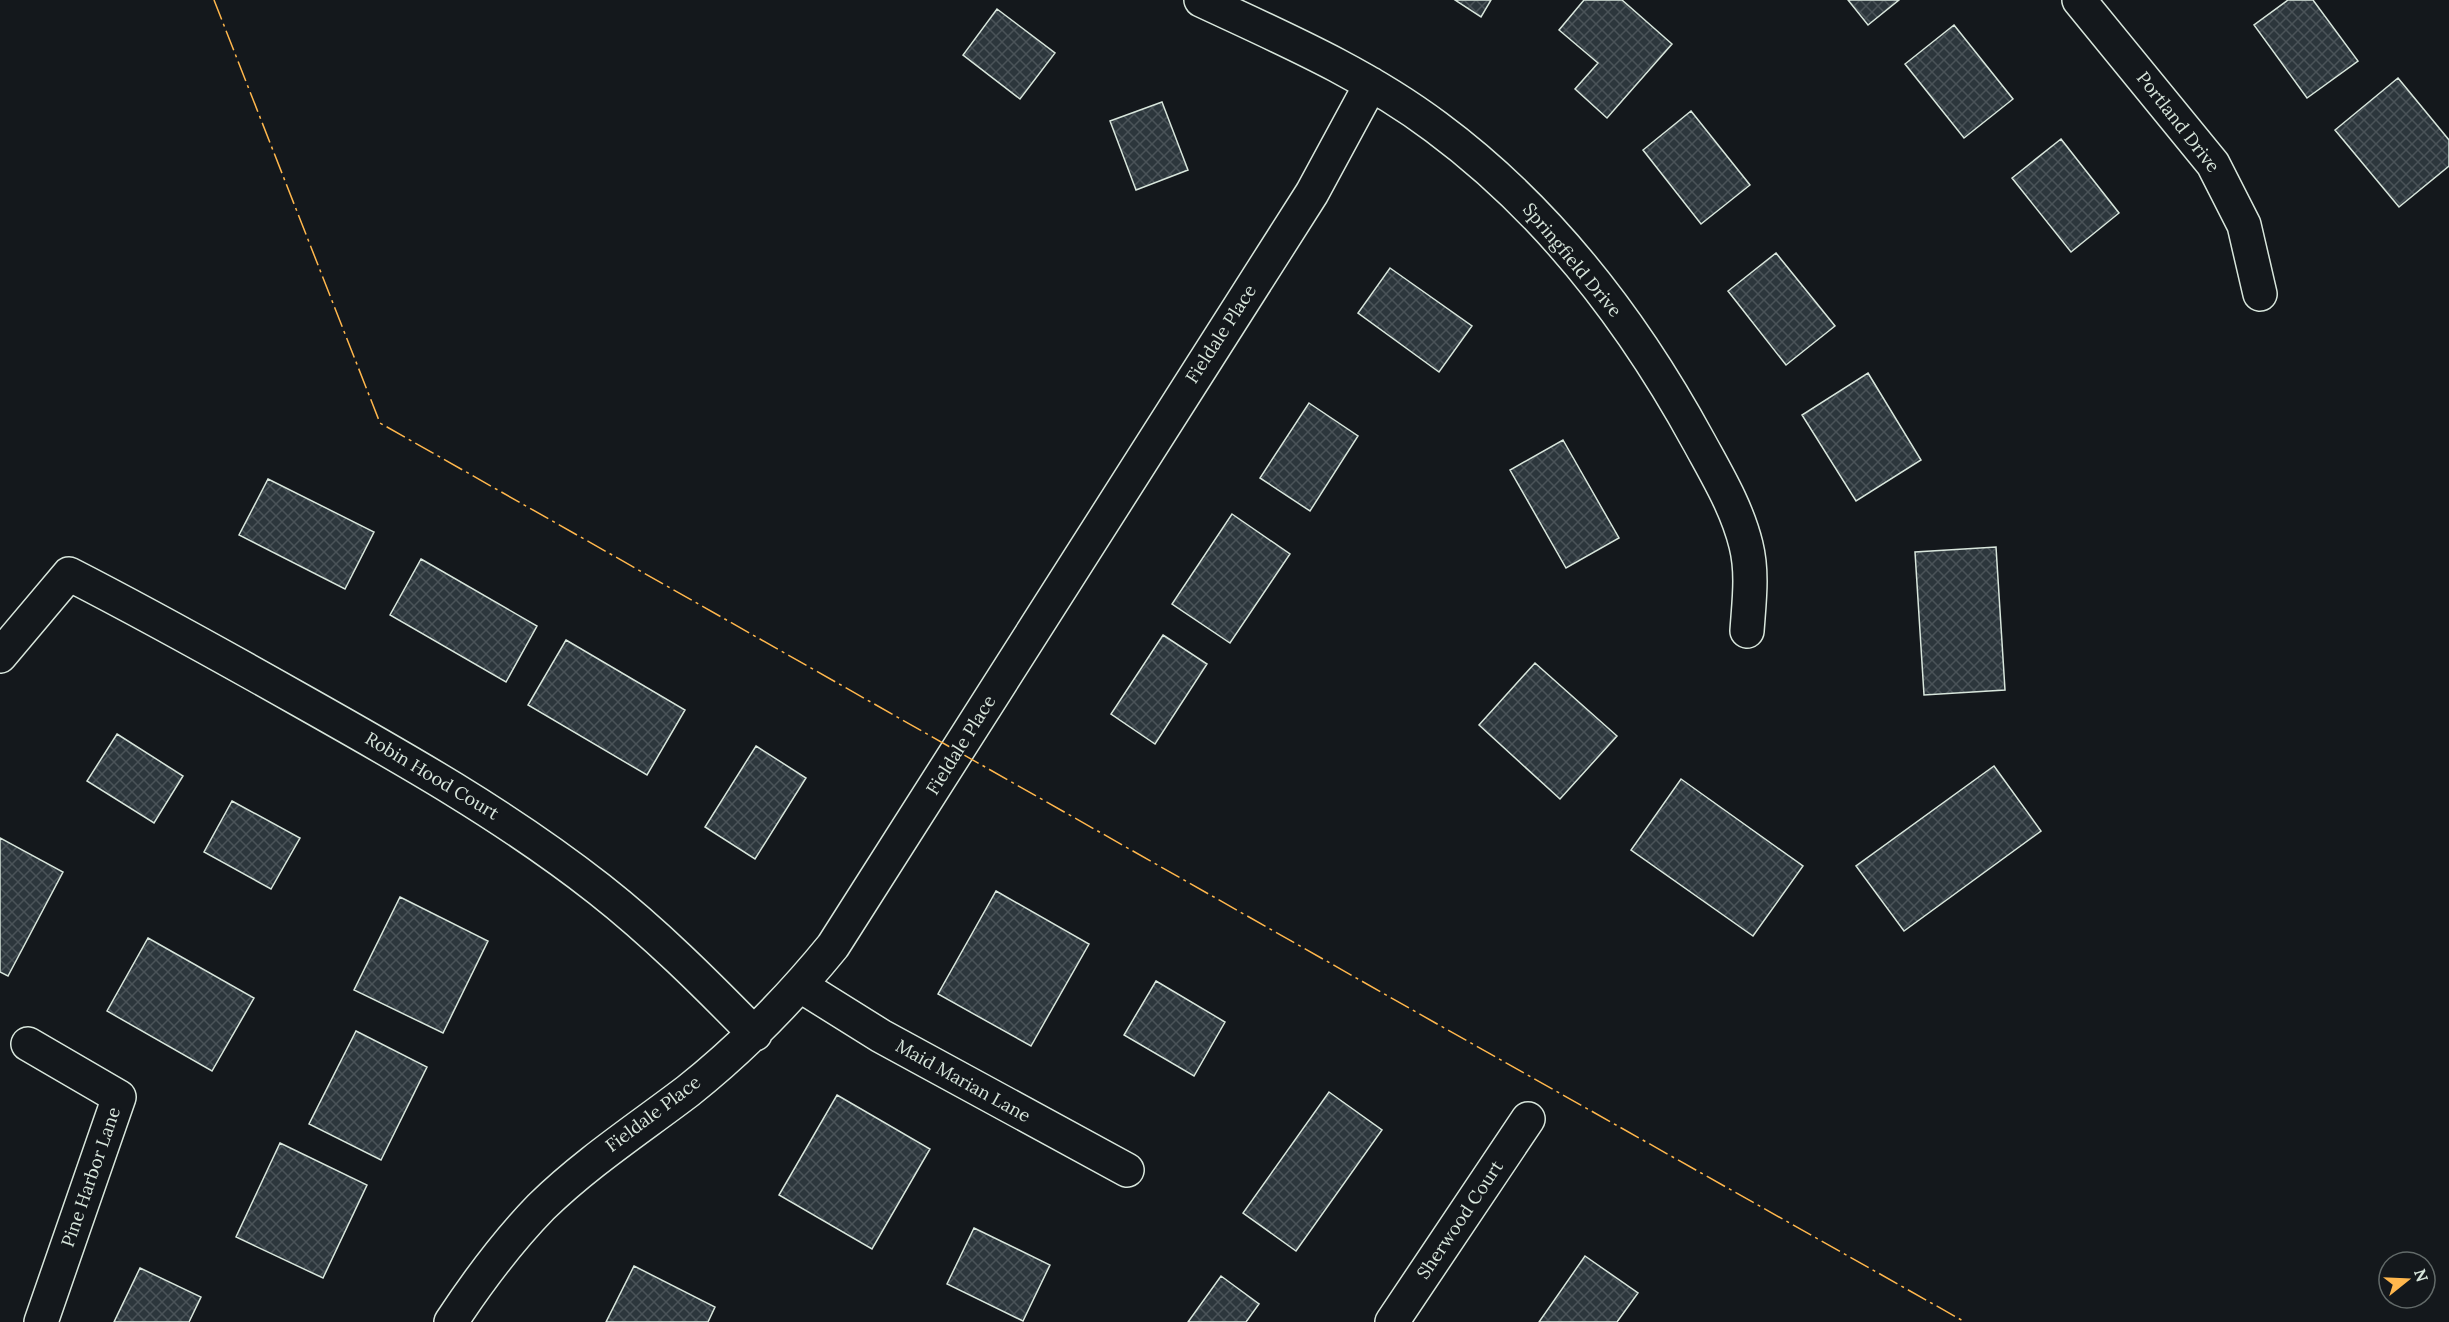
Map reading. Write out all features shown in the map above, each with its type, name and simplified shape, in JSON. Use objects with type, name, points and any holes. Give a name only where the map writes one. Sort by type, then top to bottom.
[{"type":"street","name":"Springfield Drive","points":[[1201,0],[1324,58],[1371,84],[1436,126],[1522,198],[1564,245],[1630,331],[1689,424],[1740,522],[1749,565],[1747,631]]},
{"type":"street","name":"Portland Drive","points":[[2079,0],[2213,164],[2244,225],[2260,294]]},
{"type":"street","name":"Fieldale Place","points":[[451,1322],[485,1272],[541,1207],[605,1150],[688,1090],[755,1034],[801,986],[833,946],[1312,193],[1371,84]]},
{"type":"street","name":"Robin Hood Court","points":[[0,656],[69,574],[133,606],[413,763],[508,823],[599,889],[685,962],[755,1034]]},
{"type":"street","name":"Maid Marian Lane","points":[[801,986],[881,1036],[1127,1170]]},
{"type":"street","name":"Pine Harbor Lane","points":[[28,1044],[119,1097],[42,1322]]},
{"type":"street","name":"Sherwood Court","points":[[1392,1322],[1528,1119]]},
{"type":"building","points":[[1455,0],[1491,0],[1481,17]]},
{"type":"building","points":[[1584,0],[1622,0],[1672,44],[1607,118],[1575,89],[1598,63],[1559,30]]},
{"type":"building","points":[[1848,0],[1899,0],[1868,25]]},
{"type":"building","points":[[2288,0],[2313,0],[2358,61],[2307,98],[2254,25]]},
{"type":"building","points":[[997,9],[1055,53],[1020,99],[963,55]]},
{"type":"building","points":[[1954,25],[2013,99],[1964,138],[1905,64]]},
{"type":"building","points":[[2398,78],[2449,140],[2449,166],[2399,207],[2335,130]]},
{"type":"building","points":[[1162,102],[1188,170],[1136,190],[1110,121]]},
{"type":"building","points":[[1691,111],[1750,185],[1701,224],[1643,150]]},
{"type":"building","points":[[2061,139],[2119,213],[2071,252],[2012,178]]},
{"type":"building","points":[[1776,253],[1835,326],[1786,365],[1728,291]]},
{"type":"building","points":[[1390,268],[1472,326],[1439,372],[1358,313]]},
{"type":"building","points":[[1868,373],[1921,460],[1856,501],[1802,415]]},
{"type":"building","points":[[1309,403],[1358,436],[1310,511],[1260,478]]},
{"type":"building","points":[[1563,440],[1619,538],[1566,568],[1510,470]]},
{"type":"building","points":[[268,479],[374,532],[345,589],[239,535]]},
{"type":"building","points":[[1232,514],[1290,554],[1230,643],[1172,604]]},
{"type":"building","points":[[1996,547],[2005,690],[1924,695],[1915,552]]},
{"type":"building","points":[[421,559],[537,626],[506,682],[390,615]]},
{"type":"building","points":[[1163,635],[1207,664],[1155,744],[1111,714]]},
{"type":"building","points":[[566,640],[685,710],[647,775],[528,705]]},
{"type":"building","points":[[1535,663],[1617,736],[1560,799],[1479,725]]},
{"type":"building","points":[[117,734],[183,776],[154,823],[87,781]]},
{"type":"building","points":[[756,746],[806,778],[755,859],[705,827]]},
{"type":"building","points":[[1994,766],[2041,831],[1904,931],[1856,866]]},
{"type":"building","points":[[1681,779],[1803,866],[1753,936],[1631,850]]},
{"type":"building","points":[[232,801],[300,838],[271,889],[204,852]]},
{"type":"building","points":[[0,838],[63,872],[8,976],[0,972]]},
{"type":"building","points":[[996,891],[1089,944],[1031,1046],[938,994]]},
{"type":"building","points":[[400,897],[488,941],[443,1033],[354,990]]},
{"type":"building","points":[[148,938],[254,998],[212,1071],[107,1011]]},
{"type":"building","points":[[1156,981],[1225,1022],[1194,1076],[1124,1035]]},
{"type":"building","points":[[356,1031],[427,1067],[381,1160],[309,1124]]},
{"type":"building","points":[[1329,1092],[1382,1130],[1296,1251],[1243,1213]]},
{"type":"building","points":[[837,1095],[930,1149],[872,1249],[779,1195]]},
{"type":"building","points":[[280,1143],[367,1185],[323,1278],[236,1237]]},
{"type":"building","points":[[974,1228],[1050,1265],[1023,1321],[947,1284]]},
{"type":"building","points":[[1585,1256],[1638,1293],[1617,1322],[1539,1322]]},
{"type":"building","points":[[634,1266],[715,1307],[708,1322],[606,1322]]},
{"type":"building","points":[[140,1268],[201,1297],[189,1322],[114,1322]]},
{"type":"building","points":[[1221,1276],[1259,1304],[1246,1322],[1188,1322]]},
{"type":"power","points":[[214,0],[380,423],[1965,1322]]}]
